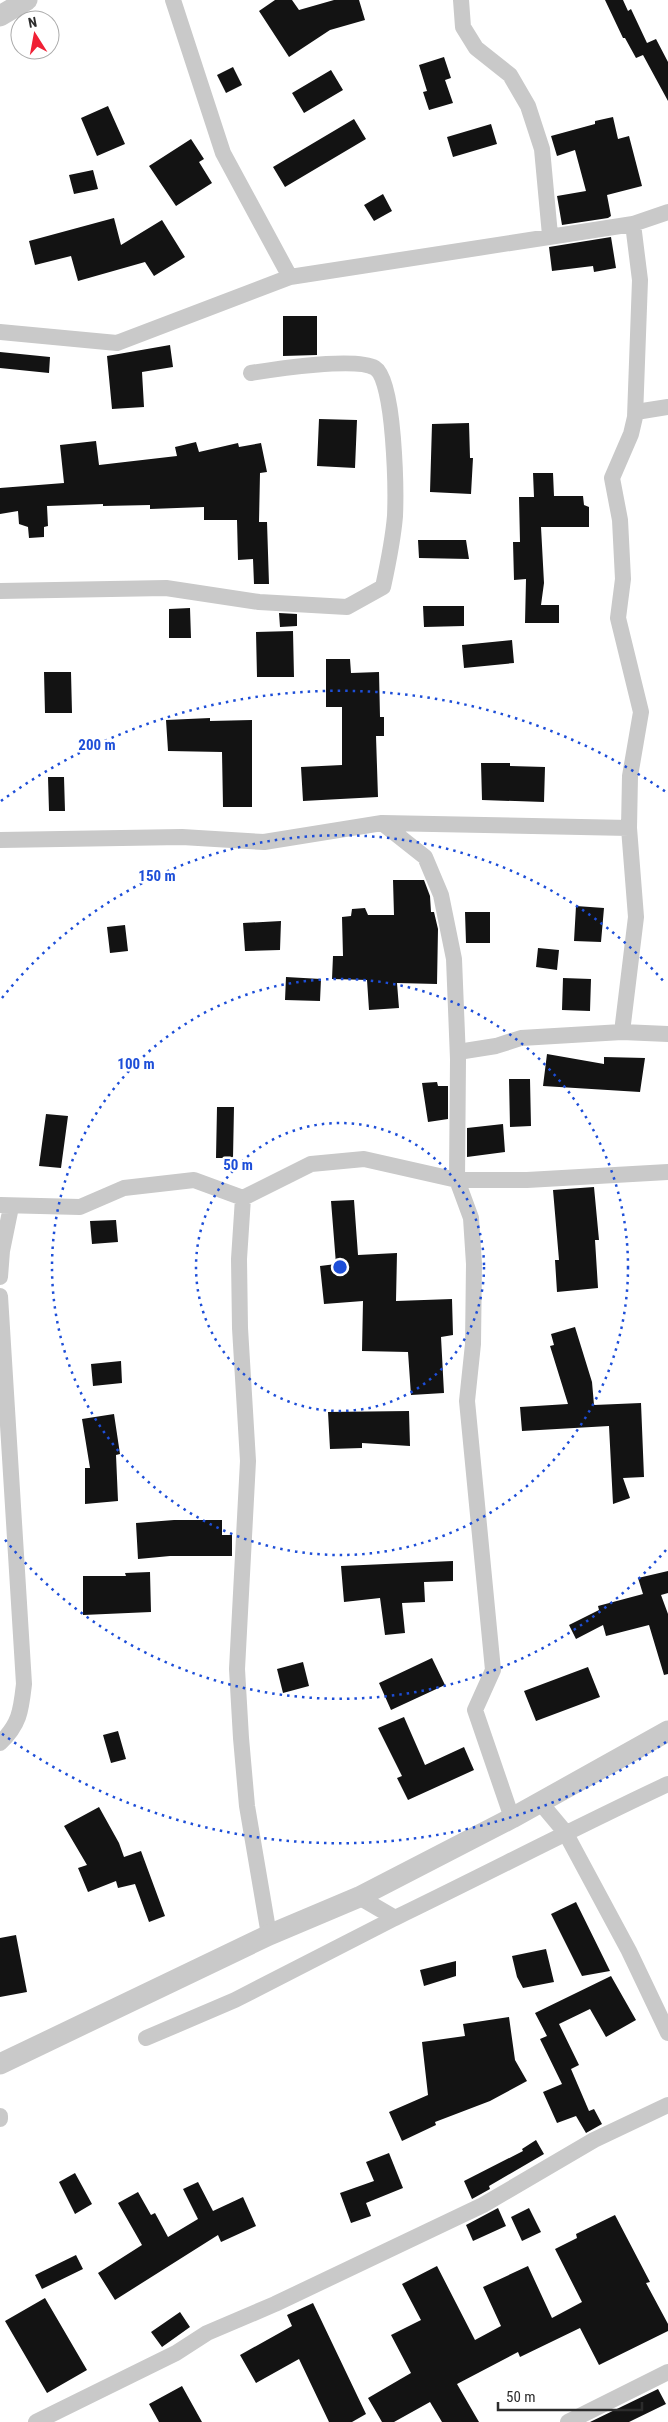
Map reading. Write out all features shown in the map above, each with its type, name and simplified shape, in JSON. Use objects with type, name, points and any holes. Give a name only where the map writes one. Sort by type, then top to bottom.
[{"type":"street","points":[[0,16],[27,0]]},
{"type":"street","points":[[173,0],[223,153],[290,277]]},
{"type":"street","points":[[461,0],[463,27],[476,48],[510,75],[528,106],[542,149],[550,235]]},
{"type":"street","points":[[0,332],[117,343],[290,277],[550,235],[633,224],[668,212]]},
{"type":"street","points":[[622,1032],[636,917],[629,828],[630,776],[641,712],[618,618],[623,579],[620,520],[612,478],[631,434],[636,412],[640,280],[633,224]]},
{"type":"street","points":[[0,591],[166,588],[259,602],[347,607],[382,587],[390,553],[395,516],[394,450],[388,396],[381,375],[377,369],[366,365],[296,366],[252,373]]},
{"type":"street","points":[[636,412],[668,407]]},
{"type":"street","points":[[0,840],[182,837],[264,842],[382,823],[629,828]]},
{"type":"street","points":[[382,823],[425,857],[441,895],[454,959],[458,1052],[457,1180],[471,1218],[474,1264],[473,1344],[467,1401],[494,1670],[475,1710],[512,1818]]},
{"type":"street","points":[[458,1052],[496,1046],[521,1038],[622,1032],[668,1034]]},
{"type":"street","points":[[0,1277],[6,1206],[80,1207],[124,1188],[194,1180],[243,1198],[311,1164],[364,1159],[457,1180],[527,1180],[668,1172]]},
{"type":"street","points":[[243,1198],[239,1259],[240,1328],[248,1461],[237,1669],[241,1738],[248,1806],[269,1935]]},
{"type":"street","points":[[0,1296],[24,1684],[20,1715],[9,1734],[0,1743]]},
{"type":"street","points":[[0,2064],[269,1935],[359,1897],[512,1818],[539,1801],[668,1731]]},
{"type":"street","points":[[146,2038],[235,2000],[395,1918],[524,1856],[566,1832],[668,1784]]},
{"type":"street","points":[[539,1801],[566,1832],[629,1951],[668,2033]]},
{"type":"street","points":[[359,1897],[395,1918]]},
{"type":"street","points":[[36,2422],[176,2353],[207,2333],[275,2304],[483,2205],[594,2140],[668,2105]]},
{"type":"street","points":[[568,2422],[668,2372]]},
{"type":"building","points":[[275,0],[292,0],[299,10],[334,0],[359,0],[365,20],[330,30],[289,57],[259,11]]},
{"type":"building","points":[[605,0],[623,0],[628,11],[631,9],[647,43],[656,39],[668,62],[668,101],[643,55],[636,58],[625,38],[623,38]]},
{"type":"building","points":[[444,57],[451,78],[445,80],[453,103],[429,110],[423,92],[427,91],[419,65]]},
{"type":"building","points":[[233,67],[242,85],[226,93],[217,75]]},
{"type":"building","points":[[331,70],[343,90],[304,113],[292,93]]},
{"type":"building","points":[[108,106],[125,144],[97,156],[81,118]]},
{"type":"building","points":[[613,117],[618,139],[629,136],[642,186],[607,195],[611,216],[608,218],[562,225],[557,196],[586,191],[575,150],[557,156],[551,136]]},
{"type":"building","points":[[354,119],[366,139],[285,187],[273,167]]},
{"type":"building","points":[[491,124],[497,144],[453,157],[447,137]]},
{"type":"building","points":[[191,139],[204,159],[199,162],[212,183],[176,206],[149,166]]},
{"type":"building","points":[[93,170],[98,189],[74,194],[69,175]]},
{"type":"building","points":[[383,194],[392,211],[374,221],[364,205]]},
{"type":"building","points":[[114,218],[121,245],[162,220],[185,257],[154,276],[145,262],[78,281],[71,256],[35,265],[29,241]]},
{"type":"building","points":[[611,237],[616,268],[594,272],[593,266],[552,271],[549,247]]},
{"type":"building","points":[[283,316],[317,316],[317,355],[283,356]]},
{"type":"building","points":[[170,345],[173,367],[142,372],[144,407],[112,409],[107,356]]},
{"type":"building","points":[[0,352],[50,357],[49,373],[0,368]]},
{"type":"building","points":[[319,419],[357,420],[355,468],[317,466]]},
{"type":"building","points":[[469,423],[470,458],[473,458],[471,494],[430,492],[432,424]]},
{"type":"building","points":[[96,441],[99,465],[177,456],[175,447],[196,442],[199,452],[238,443],[239,447],[261,443],[267,472],[260,473],[259,522],[267,522],[269,584],[254,584],[253,559],[238,560],[237,520],[204,520],[204,507],[150,509],[150,505],[103,506],[103,504],[47,506],[48,526],[44,527],[44,537],[29,538],[28,527],[19,524],[18,511],[0,514],[0,488],[64,483],[60,445]]},
{"type":"building","points":[[533,473],[553,473],[554,496],[583,496],[584,505],[589,507],[589,527],[541,527],[544,583],[541,605],[559,605],[559,623],[525,623],[526,579],[514,580],[513,542],[520,542],[519,497],[534,497]]},
{"type":"building","points":[[418,540],[466,540],[469,559],[419,558]]},
{"type":"building","points":[[423,606],[464,606],[464,626],[424,627]]},
{"type":"building","points":[[190,608],[191,638],[169,638],[169,609]]},
{"type":"building","points":[[279,613],[297,614],[297,626],[280,627]]},
{"type":"building","points":[[293,631],[294,677],[257,677],[256,632]]},
{"type":"building","points":[[512,640],[514,663],[464,668],[462,645]]},
{"type":"building","points":[[326,659],[350,659],[351,673],[379,672],[380,717],[384,717],[384,736],[376,736],[378,797],[303,801],[301,767],[342,765],[342,707],[326,707]]},
{"type":"building","points":[[44,672],[71,672],[72,713],[45,713]]},
{"type":"building","points":[[210,718],[210,721],[252,720],[252,807],[223,807],[222,752],[168,751],[166,720]]},
{"type":"building","points":[[481,763],[510,763],[510,766],[545,767],[544,802],[482,800]]},
{"type":"building","points":[[48,777],[64,777],[65,811],[49,811]]},
{"type":"building","points":[[393,880],[424,880],[430,896],[431,912],[434,912],[438,929],[437,984],[397,983],[399,1008],[369,1010],[367,980],[332,979],[333,956],[343,956],[342,917],[351,916],[352,909],[365,908],[368,915],[394,915]]},
{"type":"building","points":[[576,906],[604,908],[601,942],[574,941]]},
{"type":"building","points":[[465,912],[490,912],[490,943],[466,943]]},
{"type":"building","points":[[281,921],[280,950],[245,951],[243,923]]},
{"type":"building","points":[[125,925],[128,951],[110,953],[107,927]]},
{"type":"building","points":[[538,948],[559,950],[557,970],[536,967]]},
{"type":"building","points":[[286,977],[321,979],[320,1001],[285,1000]]},
{"type":"building","points":[[563,978],[591,979],[590,1011],[562,1010]]},
{"type":"building","points":[[547,1054],[604,1064],[604,1057],[645,1058],[640,1092],[543,1086]]},
{"type":"building","points":[[509,1079],[530,1079],[531,1126],[510,1127]]},
{"type":"building","points":[[437,1082],[438,1086],[448,1086],[448,1119],[428,1122],[422,1083]]},
{"type":"building","points":[[217,1107],[234,1107],[233,1158],[216,1158]]},
{"type":"building","points":[[46,1114],[68,1116],[61,1168],[39,1166]]},
{"type":"building","points":[[503,1124],[505,1152],[467,1157],[467,1128]]},
{"type":"building","points":[[594,1187],[599,1240],[595,1240],[598,1288],[557,1292],[555,1260],[559,1260],[553,1190]]},
{"type":"building","points":[[354,1200],[358,1255],[397,1253],[396,1301],[452,1299],[453,1335],[441,1337],[444,1393],[411,1395],[408,1352],[362,1351],[363,1301],[324,1304],[320,1266],[336,1264],[331,1201]]},
{"type":"building","points":[[116,1220],[118,1242],[92,1244],[90,1221]]},
{"type":"building","points":[[575,1327],[592,1382],[594,1405],[641,1403],[644,1477],[623,1478],[630,1498],[613,1504],[609,1426],[522,1431],[520,1407],[568,1404],[550,1346],[554,1345],[551,1334]]},
{"type":"building","points":[[121,1361],[122,1383],[93,1386],[91,1364]]},
{"type":"building","points":[[409,1411],[410,1446],[362,1443],[362,1448],[330,1449],[328,1412]]},
{"type":"building","points":[[114,1414],[120,1454],[116,1455],[118,1501],[85,1504],[85,1468],[90,1468],[82,1419]]},
{"type":"building","points":[[174,1520],[222,1520],[222,1535],[232,1535],[232,1556],[170,1556],[138,1559],[136,1523]]},
{"type":"building","points":[[453,1561],[453,1581],[424,1582],[425,1602],[402,1603],[405,1633],[385,1635],[380,1598],[344,1602],[341,1566]]},
{"type":"building","points":[[668,1571],[668,1593],[661,1595],[668,1614],[668,1674],[664,1675],[649,1625],[606,1636],[603,1625],[576,1639],[569,1625],[599,1610],[598,1606],[643,1594],[638,1578]]},
{"type":"building","points":[[150,1572],[151,1612],[83,1615],[83,1576],[126,1576],[125,1573]]},
{"type":"building","points":[[432,1658],[445,1685],[391,1710],[379,1683]]},
{"type":"building","points":[[303,1662],[309,1686],[283,1693],[277,1669]]},
{"type":"building","points":[[588,1667],[600,1697],[536,1721],[524,1691]]},
{"type":"building","points":[[404,1717],[425,1765],[464,1747],[474,1770],[408,1800],[397,1778],[402,1776],[378,1728]]},
{"type":"building","points":[[118,1731],[126,1759],[111,1763],[103,1735]]},
{"type":"building","points":[[99,1807],[119,1843],[124,1857],[141,1851],[165,1916],[149,1922],[135,1884],[118,1888],[116,1881],[88,1892],[78,1868],[87,1865],[64,1826]]},
{"type":"building","points":[[576,1902],[610,1971],[582,1976],[551,1914]]},
{"type":"building","points":[[16,1935],[27,1992],[0,1997],[0,1938]]},
{"type":"building","points":[[546,1949],[554,1982],[523,1988],[517,1977],[512,1956]]},
{"type":"building","points":[[456,1961],[456,1976],[424,1986],[420,1970]]},
{"type":"building","points":[[611,1976],[636,2020],[606,2037],[590,2009],[559,2024],[579,2065],[571,2069],[589,2111],[594,2109],[602,2124],[586,2133],[576,2116],[557,2123],[543,2092],[562,2084],[540,2039],[547,2036],[535,2013]]},
{"type":"building","points":[[509,2017],[515,2060],[527,2081],[490,2101],[435,2122],[436,2125],[402,2141],[389,2112],[428,2095],[422,2042],[465,2036],[463,2024]]},
{"type":"building","points":[[536,2140],[544,2154],[489,2186],[490,2189],[472,2199],[464,2181],[523,2151],[522,2149]]},
{"type":"building","points":[[389,2153],[403,2188],[366,2203],[371,2216],[351,2223],[340,2193],[374,2181],[366,2162]]},
{"type":"building","points":[[75,2173],[92,2204],[75,2214],[59,2182]]},
{"type":"building","points":[[198,2182],[213,2211],[243,2197],[256,2226],[221,2242],[218,2235],[115,2300],[98,2273],[142,2245],[118,2203],[138,2192],[151,2215],[155,2213],[168,2237],[198,2219],[183,2189]]},
{"type":"building","points":[[498,2208],[506,2226],[473,2241],[466,2225]]},
{"type":"building","points":[[529,2208],[541,2232],[522,2241],[511,2217]]},
{"type":"building","points":[[615,2215],[650,2282],[646,2283],[668,2324],[668,2331],[599,2365],[580,2328],[520,2357],[518,2352],[457,2384],[479,2422],[442,2422],[430,2402],[394,2422],[382,2422],[368,2398],[411,2373],[391,2335],[421,2320],[402,2284],[437,2266],[475,2340],[501,2326],[483,2287],[528,2266],[552,2318],[582,2302],[555,2249],[577,2238],[576,2234]]},
{"type":"building","points":[[76,2255],[83,2269],[42,2289],[35,2275]]},
{"type":"building","points":[[45,2298],[87,2370],[47,2393],[5,2321]]},
{"type":"building","points":[[313,2303],[366,2414],[352,2422],[329,2422],[299,2359],[256,2383],[240,2355],[292,2326],[287,2315]]},
{"type":"building","points":[[180,2312],[190,2327],[162,2347],[151,2332]]},
{"type":"building","points":[[182,2386],[202,2422],[159,2422],[149,2404]]},
{"type":"building","points":[[658,2389],[666,2404],[629,2422],[590,2422]]}]
